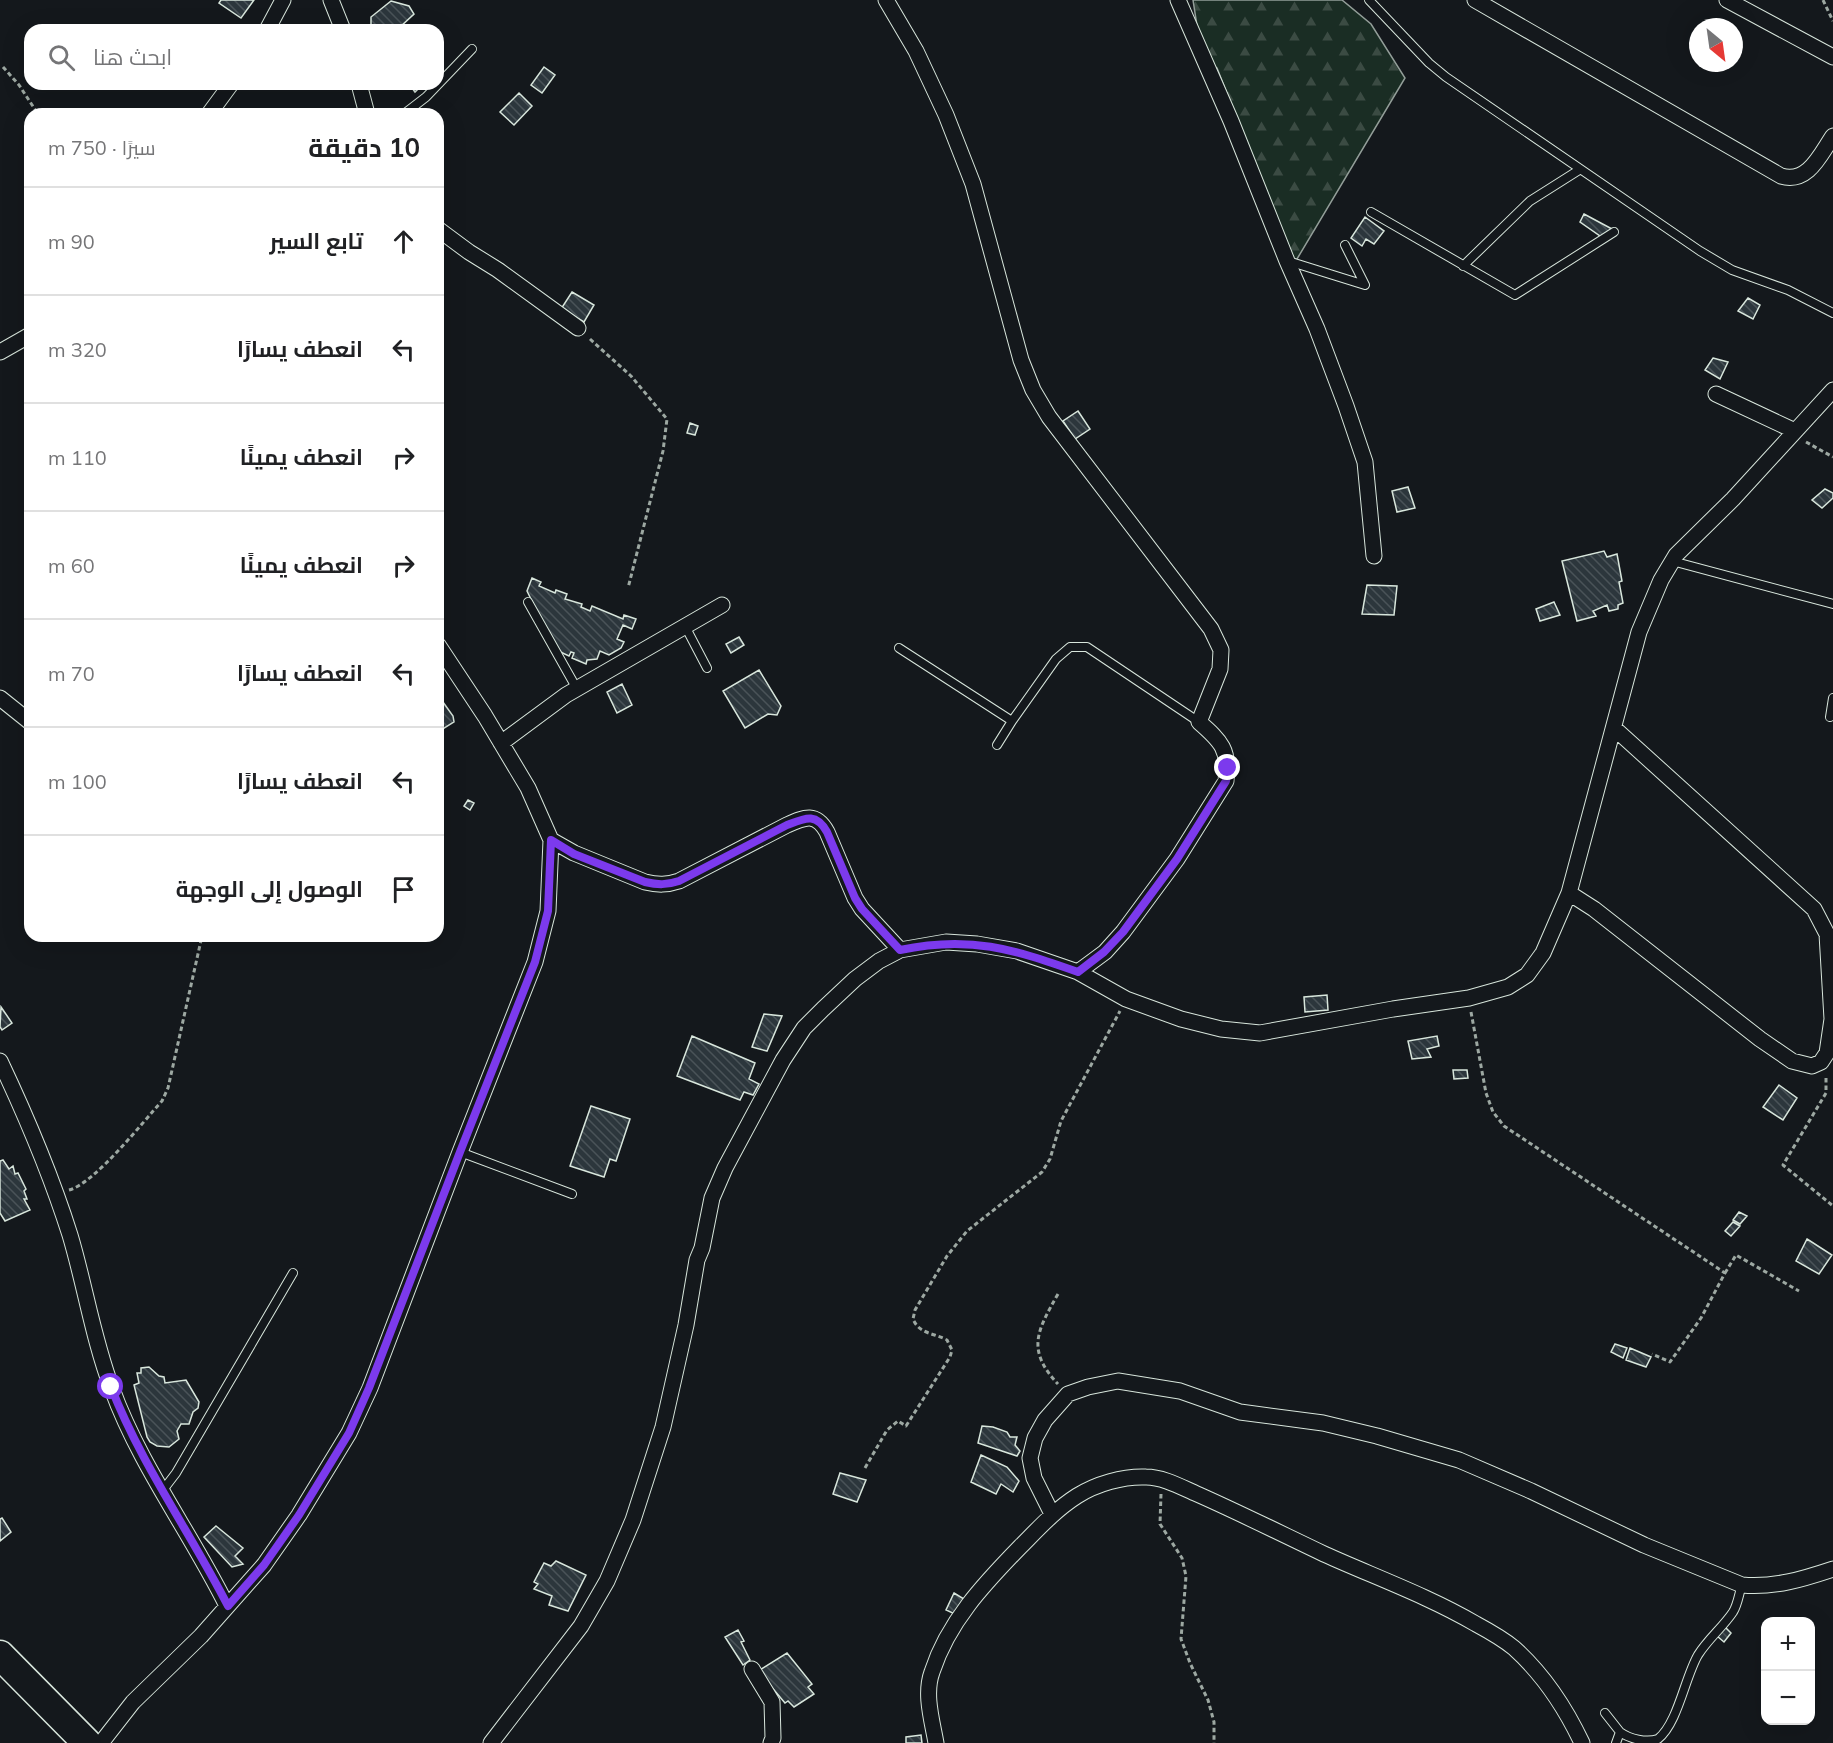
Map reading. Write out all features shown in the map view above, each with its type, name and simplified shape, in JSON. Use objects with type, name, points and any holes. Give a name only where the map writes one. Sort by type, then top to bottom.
[{"type":"highway","points":[[0,1655],[87,1743]]},
{"type":"street","points":[[270,24],[283,0]]},
{"type":"street","points":[[331,0],[341,24]]},
{"type":"street","points":[[886,0],[916,51],[946,115],[973,184],[1021,360],[1034,390],[1049,417],[1211,629],[1221,650],[1220,669],[1199,722],[1220,739],[1226,754],[1228,768],[1226,781],[1177,859],[1123,932],[1104,952],[1078,972]]},
{"type":"street","points":[[1178,0],[1231,120],[1287,261],[1317,329],[1365,462],[1374,556]]},
{"type":"street","points":[[1475,0],[1781,176],[1789,178],[1802,176],[1811,169],[1833,136]]},
{"type":"street","points":[[1727,0],[1833,57]]},
{"type":"street","points":[[213,108],[227,90]]},
{"type":"street","points":[[361,90],[365,108]]},
{"type":"street","points":[[444,233],[578,328]]},
{"type":"street","points":[[0,352],[24,338]]},
{"type":"street","points":[[491,1743],[581,1626],[607,1581],[633,1520],[663,1427],[712,1198],[725,1168],[783,1060],[804,1028],[855,979],[879,961],[900,950],[946,942],[977,944],[1017,951],[1078,972],[1126,999],[1181,1019],[1221,1029],[1260,1033],[1469,998],[1508,987],[1527,975],[1543,953],[1569,893],[1639,632],[1661,580],[1672,561],[1684,547],[1733,500],[1833,390]]},
{"type":"street","points":[[1716,394],[1795,431]]},
{"type":"street","points":[[501,743],[577,689],[722,605]]},
{"type":"street","points":[[101,1743],[133,1702],[201,1636],[264,1565],[294,1524],[349,1433],[374,1377],[538,953],[548,911],[551,840],[528,788],[444,654]]},
{"type":"street","points":[[0,698],[24,717]]},
{"type":"street","points":[[1569,893],[1594,909],[1792,1061],[1812,1066],[1821,1062],[1827,1053],[1832,1019],[1827,934],[1814,909],[1614,728]]},
{"type":"street","points":[[551,840],[574,854],[645,882],[668,885],[787,825],[801,819],[816,819],[822,823],[827,832],[855,898],[862,909],[900,950]]},
{"type":"street","points":[[0,1061],[31,1127],[56,1194],[70,1236],[111,1387],[124,1421],[228,1606]]},
{"type":"street","points":[[1052,1514],[1034,1478],[1030,1458],[1035,1438],[1045,1420],[1068,1394],[1118,1381],[1180,1391],[1240,1412],[1323,1423],[1459,1460],[1531,1491],[1644,1545],[1742,1585],[1780,1584],[1833,1569]]},
{"type":"street","points":[[936,1743],[928,1692],[931,1672],[950,1632],[978,1591],[1052,1514],[1079,1495],[1108,1482],[1129,1477],[1148,1476],[1226,1507],[1324,1554],[1453,1610],[1489,1631],[1513,1647],[1543,1676],[1571,1719],[1582,1743]]},
{"type":"street","points":[[752,1669],[772,1702],[773,1738],[771,1743]]},
{"type":"lane","points":[[1370,0],[1429,63],[1446,77],[1579,170],[1717,262],[1743,275],[1788,290],[1833,313]]},
{"type":"lane","points":[[444,78],[472,49]]},
{"type":"lane","points":[[412,108],[433,90]]},
{"type":"lane","points":[[1463,266],[1530,201],[1579,170]]},
{"type":"lane","points":[[1371,212],[1515,295],[1614,232]]},
{"type":"lane","points":[[1287,261],[1365,285],[1345,245]]},
{"type":"lane","points":[[1672,561],[1833,604]]},
{"type":"lane","points":[[528,602],[577,689]]},
{"type":"lane","points":[[684,626],[707,668]]},
{"type":"lane","points":[[997,745],[1056,659],[1070,647],[1087,647],[1199,722]]},
{"type":"lane","points":[[899,648],[1012,721]]},
{"type":"lane","points":[[1830,717],[1833,698]]},
{"type":"lane","points":[[460,1152],[572,1194]]},
{"type":"lane","points":[[163,1490],[176,1473],[292,1273]]},
{"type":"lane","points":[[1605,1713],[1620,1732],[1635,1742],[1657,1741],[1664,1733],[1676,1709],[1697,1656],[1734,1610],[1742,1585]]},
{"type":"lane","points":[[1616,1743],[1620,1732]]},
{"type":"path","points":[[1823,0],[1833,21]]},
{"type":"path","points":[[3,67],[19,85],[34,108]]},
{"type":"path","points":[[578,328],[632,376],[667,419],[663,451],[628,588]]},
{"type":"path","points":[[1795,431],[1809,445],[1833,457]]},
{"type":"path","points":[[56,1194],[78,1187],[93,1176],[162,1101],[168,1088],[201,942]]},
{"type":"path","points":[[1469,998],[1486,1093],[1493,1112],[1504,1126],[1725,1273]]},
{"type":"path","points":[[866,1468],[887,1430],[898,1421],[906,1426],[950,1357],[952,1350],[947,1340],[916,1326],[913,1318],[922,1298],[946,1256],[967,1231],[1042,1172],[1050,1159],[1061,1121],[1126,999]]},
{"type":"path","points":[[1821,1062],[1827,1078],[1826,1093],[1783,1165],[1833,1206]]},
{"type":"path","points":[[1652,1354],[1670,1362],[1701,1318],[1736,1256],[1799,1291]]},
{"type":"path","points":[[1058,1294],[1045,1317],[1037,1342],[1041,1362],[1068,1394]]},
{"type":"path","points":[[1161,1480],[1160,1524],[1182,1558],[1186,1576],[1181,1639],[1208,1700],[1214,1722],[1214,1743]]},
{"type":"green space","points":[[1193,0],[1342,0],[1371,24],[1405,78],[1294,264],[1217,68],[1202,58]]},
{"type":"building","points":[[221,0],[254,0],[241,18],[219,3]]},
{"type":"building","points":[[391,1],[409,6],[414,14],[403,24],[371,24],[371,17]]},
{"type":"building","points":[[544,67],[555,75],[542,93],[531,85]]},
{"type":"building","points":[[519,93],[532,106],[514,125],[500,112]]},
{"type":"building","points":[[1584,214],[1612,229],[1603,238],[1580,222]]},
{"type":"building","points":[[1365,217],[1384,231],[1374,244],[1366,239],[1362,246],[1351,238]]},
{"type":"building","points":[[572,292],[594,305],[584,322],[561,309]]},
{"type":"building","points":[[1748,298],[1760,305],[1753,319],[1738,311]]},
{"type":"building","points":[[1713,358],[1728,362],[1720,379],[1705,370]]},
{"type":"building","points":[[1078,411],[1090,429],[1075,439],[1063,421]]},
{"type":"building","points":[[690,423],[698,426],[695,435],[687,433]]},
{"type":"building","points":[[1408,487],[1415,508],[1397,512],[1392,491]]},
{"type":"building","points":[[1825,489],[1833,493],[1833,498],[1822,508],[1812,500]]},
{"type":"building","points":[[1604,551],[1607,557],[1617,554],[1623,603],[1618,605],[1618,609],[1609,611],[1607,605],[1593,611],[1596,616],[1577,621],[1562,561]]},
{"type":"building","points":[[532,578],[541,582],[539,586],[555,593],[556,590],[567,594],[565,599],[582,604],[581,607],[590,611],[592,606],[623,619],[624,615],[636,619],[632,629],[623,625],[617,639],[624,642],[621,648],[609,655],[600,651],[597,659],[587,660],[586,664],[572,658],[574,653],[571,652],[569,656],[556,650],[527,591]]},
{"type":"building","points":[[1367,585],[1397,586],[1394,615],[1362,614]]},
{"type":"building","points":[[1554,602],[1560,615],[1540,621],[1536,609]]},
{"type":"building","points":[[739,637],[744,645],[731,653],[726,644]]},
{"type":"building","points":[[759,670],[781,706],[777,715],[768,714],[745,728],[723,691]]},
{"type":"building","points":[[622,684],[632,705],[617,713],[607,692]]},
{"type":"building","points":[[444,703],[453,716],[454,722],[444,728]]},
{"type":"building","points":[[468,800],[474,803],[470,810],[464,806]]},
{"type":"building","points":[[1327,995],[1328,1010],[1305,1012],[1304,997]]},
{"type":"building","points":[[1,1007],[12,1023],[2,1030],[0,1027]]},
{"type":"building","points":[[764,1014],[782,1016],[767,1051],[752,1047]]},
{"type":"building","points":[[692,1036],[755,1063],[749,1079],[759,1084],[753,1095],[744,1092],[740,1100],[677,1076]]},
{"type":"building","points":[[1437,1036],[1439,1046],[1427,1049],[1431,1057],[1412,1059],[1408,1041]]},
{"type":"building","points":[[1453,1070],[1467,1070],[1468,1078],[1454,1079]]},
{"type":"building","points":[[1779,1085],[1797,1098],[1783,1120],[1763,1107]]},
{"type":"building","points":[[591,1106],[630,1119],[616,1161],[610,1159],[604,1177],[570,1166]]},
{"type":"building","points":[[3,1160],[9,1169],[13,1166],[15,1174],[18,1173],[26,1189],[24,1191],[27,1199],[24,1199],[30,1210],[5,1221],[0,1213],[0,1161]]},
{"type":"building","points":[[1739,1212],[1747,1216],[1740,1224],[1733,1220]]},
{"type":"building","points":[[1733,1222],[1740,1226],[1731,1236],[1725,1231]]},
{"type":"building","points":[[1807,1239],[1832,1255],[1819,1274],[1796,1261]]},
{"type":"building","points":[[1615,1344],[1627,1348],[1623,1358],[1611,1352]]},
{"type":"building","points":[[1630,1348],[1651,1357],[1646,1367],[1626,1360]]},
{"type":"building","points":[[149,1367],[159,1376],[164,1377],[165,1383],[186,1380],[199,1402],[189,1424],[181,1424],[177,1431],[179,1439],[169,1447],[157,1446],[147,1437],[134,1385],[139,1383],[137,1373],[141,1373],[141,1368]]},
{"type":"building","points":[[982,1426],[993,1427],[1007,1432],[1010,1437],[1017,1437],[1015,1445],[1020,1451],[1017,1456],[978,1443]]},
{"type":"building","points":[[981,1455],[1007,1467],[1019,1481],[1013,1492],[1001,1484],[996,1494],[971,1482]]},
{"type":"building","points":[[840,1473],[866,1480],[857,1502],[833,1494]]},
{"type":"building","points":[[2,1518],[11,1532],[0,1541],[0,1519]]},
{"type":"building","points":[[216,1526],[243,1548],[235,1556],[243,1564],[232,1567],[204,1537]]},
{"type":"building","points":[[556,1561],[586,1575],[568,1611],[549,1605],[552,1596],[534,1589],[538,1584],[534,1582],[544,1563],[551,1566]]},
{"type":"building","points":[[954,1593],[964,1599],[957,1615],[946,1610]]},
{"type":"building","points":[[1725,1627],[1731,1633],[1724,1642],[1717,1636]]},
{"type":"building","points":[[738,1630],[750,1660],[743,1665],[725,1637]]},
{"type":"building","points":[[787,1653],[812,1684],[808,1687],[814,1694],[794,1707],[788,1701],[785,1703],[758,1671]]},
{"type":"building","points":[[921,1735],[922,1743],[906,1743],[906,1737]]},
{"type":"route","points":[[111,1387],[124,1421],[228,1606],[264,1565],[299,1515],[349,1433],[369,1388],[535,962],[548,911],[551,840],[574,854],[645,882],[668,885],[787,825],[801,819],[816,819],[822,823],[827,832],[855,898],[862,909],[900,950],[946,942],[977,944],[1017,951],[1078,972],[1104,952],[1123,932],[1177,859],[1226,781],[1228,768]]}]
